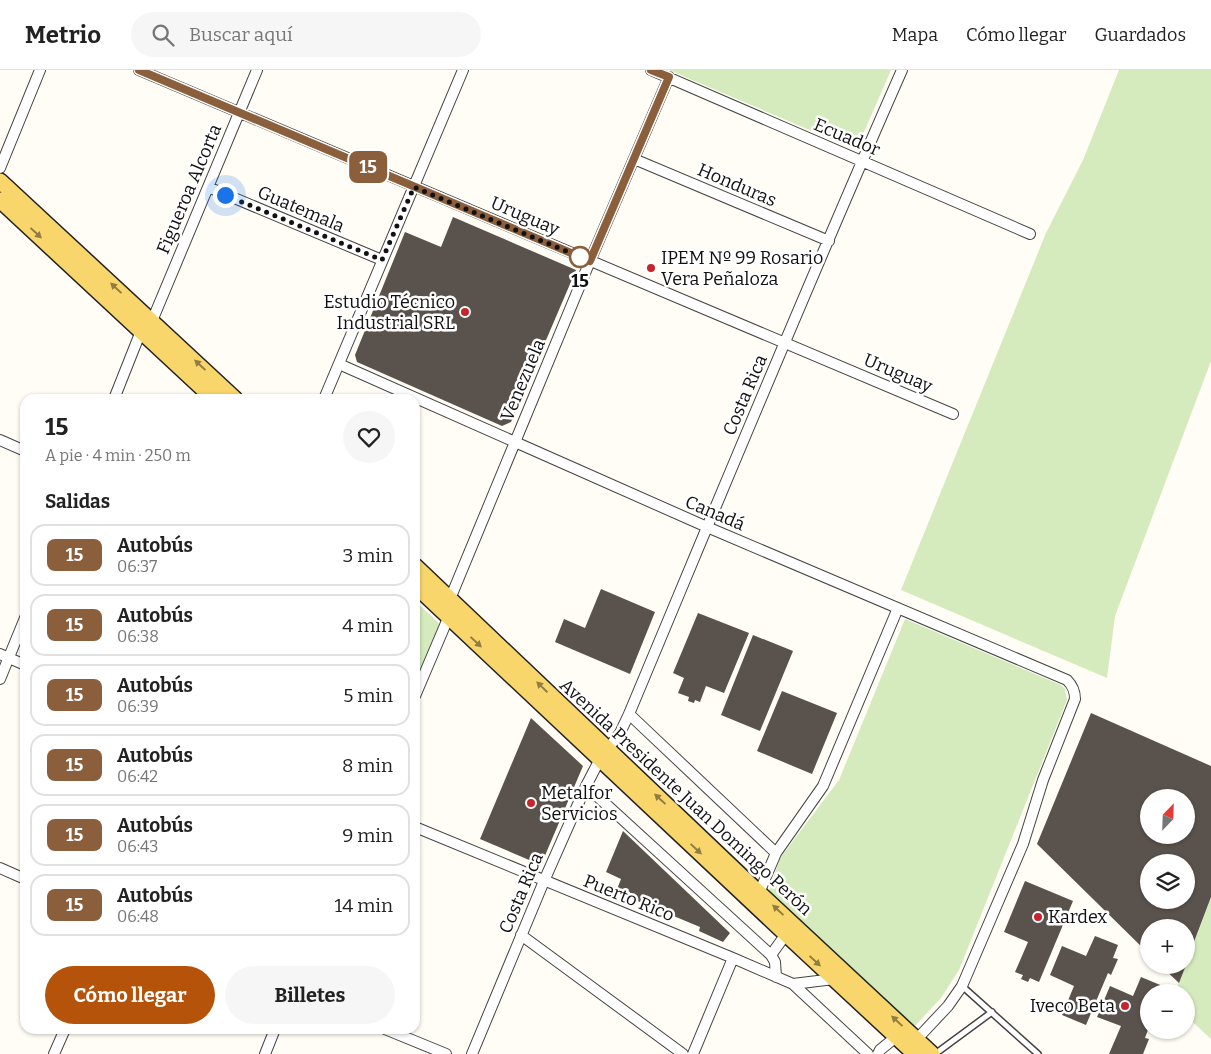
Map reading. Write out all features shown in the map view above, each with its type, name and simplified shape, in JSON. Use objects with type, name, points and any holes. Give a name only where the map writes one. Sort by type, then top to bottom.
[{"type":"main road","points":[[0,181],[146,326],[209,394]]},
{"type":"main road","points":[[0,200],[146,326],[229,394]]},
{"type":"main road","name":"Avenida Presidente Juan Domingo Perón","points":[[420,571],[786,934],[896,1037],[934,1054]]},
{"type":"main road","name":"Avenida Presidente Juan Domingo Perón","points":[[420,589],[759,893],[916,1047]]},
{"type":"street","points":[[0,168],[40,70]]},
{"type":"street","name":"Uruguay","points":[[139,70],[953,414]]},
{"type":"street","name":"Figueroa Alcorta","points":[[116,394],[208,187],[257,70]]},
{"type":"street","points":[[326,394],[463,70]]},
{"type":"street","name":"Ecuador","points":[[651,70],[1030,234]]},
{"type":"street","name":"Costa Rica","points":[[472,1054],[586,786],[604,754],[620,733],[629,714],[784,343],[902,70]]},
{"type":"street","name":"Venezuela","points":[[420,685],[450,616],[450,599],[590,261],[669,77]]},
{"type":"street","name":"Honduras","points":[[634,159],[829,241]]},
{"type":"street","name":"Guatemala","points":[[208,187],[382,260]]},
{"type":"street","name":"Canadá","points":[[339,364],[405,394]]},
{"type":"street","name":"Canadá","points":[[420,401],[707,527],[1067,680],[1075,692],[1076,699],[1043,780],[1023,844],[962,986]]},
{"type":"street","points":[[0,440],[20,449]]},
{"type":"street","points":[[759,893],[776,853],[823,786],[898,608]]},
{"type":"street","points":[[0,679],[4,656],[20,627]]},
{"type":"street","points":[[4,656],[20,663]]},
{"type":"street","points":[[629,714],[776,853]]},
{"type":"street","points":[[586,786],[771,955],[775,962],[776,977]]},
{"type":"street","name":"Puerto Rico","points":[[420,829],[793,984],[834,979]]},
{"type":"street","points":[[0,868],[20,877]]},
{"type":"street","points":[[771,955],[786,934]]},
{"type":"street","points":[[521,935],[683,1054]]},
{"type":"street","points":[[693,1054],[733,958]]},
{"type":"street","points":[[793,984],[868,1054]]},
{"type":"street","points":[[916,1047],[962,986]]},
{"type":"street","points":[[54,1054],[63,1034]]},
{"type":"street","points":[[265,1054],[273,1034]]},
{"type":"street","points":[[397,1034],[446,1054]]},
{"type":"street","points":[[878,1054],[880,1050],[896,1037]]},
{"type":"lane","points":[[962,986],[1038,1054]]},
{"type":"lane","points":[[934,1054],[992,1012]]},
{"type":"green space","points":[[669,70],[891,70],[858,146],[854,149]]},
{"type":"green space","points":[[1119,70],[1211,70],[1211,361],[1115,616],[1107,678],[901,590],[1046,233],[1083,160]]},
{"type":"green space","points":[[420,606],[440,626],[420,675]]},
{"type":"green space","points":[[905,619],[1061,685],[1065,689],[1067,700],[959,970],[941,998],[913,1028],[768,894],[780,858],[839,780]]},
{"type":"green space","points":[[1211,897],[1211,1039],[1195,1024],[1195,984],[1178,984],[1182,974],[1195,974],[1195,941]]},
{"type":"building","name":"Estudio Técnico Industrial SRL","points":[[453,217],[576,270],[511,422],[502,426],[357,362],[355,355],[405,232],[441,247]]},
{"type":"building","points":[[601,589],[655,612],[630,674],[555,642],[564,619],[585,628]]},
{"type":"building","points":[[698,613],[749,633],[724,693],[706,686],[700,702],[695,700],[694,703],[688,701],[689,697],[678,693],[684,678],[673,673]]},
{"type":"building","points":[[753,635],[793,651],[760,731],[721,715]]},
{"type":"building","points":[[782,691],[837,713],[812,774],[757,751]]},
{"type":"building","points":[[1091,713],[1211,766],[1211,897],[1195,939],[1195,919],[1140,919],[1140,945],[1037,844]]},
{"type":"building","name":"Metalfor Servicios","points":[[531,718],[583,766],[541,865],[480,839]]},
{"type":"building","points":[[623,831],[730,933],[723,942],[699,931],[700,927],[616,892],[621,879],[606,872]]},
{"type":"building","name":"Kardex","points":[[1025,881],[1073,901],[1039,982],[1030,978],[1028,982],[1021,979],[1023,975],[1015,972],[1028,942],[1004,932]]},
{"type":"building","points":[[1095,936],[1118,945],[1113,958],[1118,959],[1111,975],[1108,973],[1086,1025],[1062,1015],[1074,986],[1050,975],[1062,946],[1086,956]]},
{"type":"building","points":[[1170,974],[1182,974],[1179,983]]},
{"type":"building","name":"Iveco Beta","points":[[1141,977],[1158,984],[1140,984],[1140,1039],[1149,1039],[1143,1054],[1109,1054],[1121,1026],[1097,1017],[1110,986],[1133,996]]},
{"type":"bus line","name":"15","points":[[139,70],[590,261],[669,77],[651,70]]},
{"type":"place","name":"15","points":[[580,257]]},
{"type":"place","name":"IPEM Nº 99 Rosario Vera Peñaloza","points":[[651,268]]},
{"type":"place","name":"Estudio Técnico Industrial SRL","points":[[465,312]]},
{"type":"place","name":"Metalfor Servicios","points":[[531,803]]},
{"type":"place","name":"Kardex","points":[[1038,917]]},
{"type":"place","name":"Iveco Beta","points":[[1125,1006]]},
{"type":"route","points":[[225,195],[382,260],[414,187],[580,257]]}]
